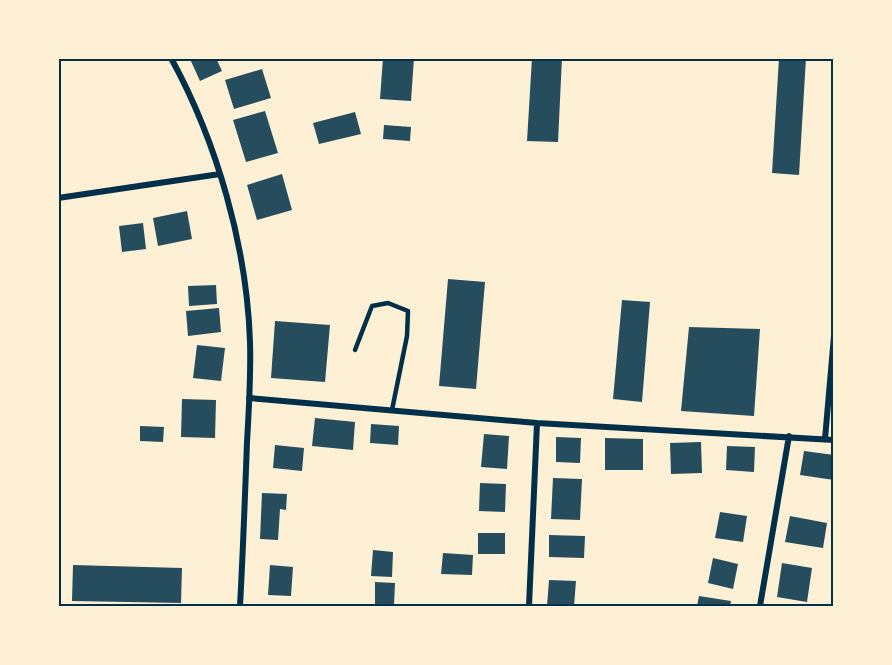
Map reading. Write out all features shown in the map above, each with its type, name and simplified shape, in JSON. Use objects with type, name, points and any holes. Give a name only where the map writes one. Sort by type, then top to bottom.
[{"type":"street","points":[[171,58],[186,85],[220,174],[232,219],[243,277],[250,341],[240,606]]},
{"type":"street","points":[[58,198],[220,174]]},
{"type":"street","points":[[825,439],[834,336]]},
{"type":"street","points":[[249,398],[537,423],[834,440]]},
{"type":"street","points":[[530,606],[537,423]]},
{"type":"street","points":[[760,606],[789,436]]},
{"type":"lane","points":[[355,350],[372,306],[388,303],[408,311],[407,336],[392,410]]},
{"type":"building","points":[[216,58],[222,71],[200,81],[190,59]]},
{"type":"building","points":[[383,58],[414,58],[411,101],[380,99]]},
{"type":"building","points":[[532,58],[562,58],[558,142],[527,141]]},
{"type":"building","points":[[779,58],[806,58],[799,175],[772,173]]},
{"type":"building","points":[[262,69],[271,98],[234,109],[225,80]]},
{"type":"building","points":[[265,111],[278,153],[246,162],[233,120]]},
{"type":"building","points":[[355,112],[361,134],[319,144],[313,123]]},
{"type":"building","points":[[384,125],[411,127],[410,141],[383,139]]},
{"type":"building","points":[[282,174],[292,210],[257,220],[247,185]]},
{"type":"building","points":[[187,211],[192,239],[158,246],[153,218]]},
{"type":"building","points":[[143,223],[146,249],[122,252],[119,226]]},
{"type":"building","points":[[448,279],[485,282],[476,389],[439,386]]},
{"type":"building","points":[[216,285],[217,304],[189,306],[188,286]]},
{"type":"building","points":[[622,300],[650,302],[642,402],[613,399]]},
{"type":"building","points":[[219,308],[221,332],[188,336],[186,311]]},
{"type":"building","points":[[275,321],[330,325],[325,382],[271,378]]},
{"type":"building","points":[[689,327],[760,329],[754,416],[681,411]]},
{"type":"building","points":[[197,345],[225,348],[221,381],[193,378]]},
{"type":"building","points":[[182,399],[216,400],[215,438],[181,437]]},
{"type":"building","points":[[315,418],[355,422],[353,450],[312,446]]},
{"type":"building","points":[[371,424],[399,426],[398,445],[370,443]]},
{"type":"building","points":[[140,426],[164,427],[163,442],[140,441]]},
{"type":"building","points":[[484,434],[509,436],[507,469],[481,467]]},
{"type":"building","points":[[556,437],[581,438],[580,463],[556,462]]},
{"type":"building","points":[[605,438],[643,439],[643,470],[605,470]]},
{"type":"building","points":[[701,442],[702,473],[671,474],[670,443]]},
{"type":"building","points":[[275,445],[304,448],[302,471],[273,468]]},
{"type":"building","points":[[727,446],[755,447],[754,472],[726,470]]},
{"type":"building","points":[[804,451],[834,455],[834,480],[800,475]]},
{"type":"building","points":[[553,478],[582,479],[580,520],[551,519]]},
{"type":"building","points":[[480,483],[506,484],[505,512],[479,511]]},
{"type":"building","points":[[262,493],[287,494],[286,510],[280,509],[278,540],[260,539]]},
{"type":"building","points":[[720,512],[747,516],[743,542],[715,538]]},
{"type":"building","points":[[790,516],[827,523],[823,548],[785,542]]},
{"type":"building","points":[[478,533],[505,533],[505,554],[478,554]]},
{"type":"building","points":[[549,535],[585,536],[584,558],[549,557]]},
{"type":"building","points":[[373,550],[393,552],[392,577],[371,576]]},
{"type":"building","points":[[443,553],[473,555],[472,575],[441,574]]},
{"type":"building","points":[[713,558],[738,564],[733,589],[708,583]]},
{"type":"building","points":[[782,563],[812,568],[807,602],[777,597]]},
{"type":"building","points":[[73,565],[182,568],[181,603],[72,601]]},
{"type":"building","points":[[270,565],[293,567],[291,596],[268,595]]},
{"type":"building","points":[[549,580],[576,581],[574,606],[547,606]]},
{"type":"building","points":[[375,582],[395,583],[394,606],[375,606]]},
{"type":"building","points":[[699,596],[731,601],[730,606],[697,606]]}]
